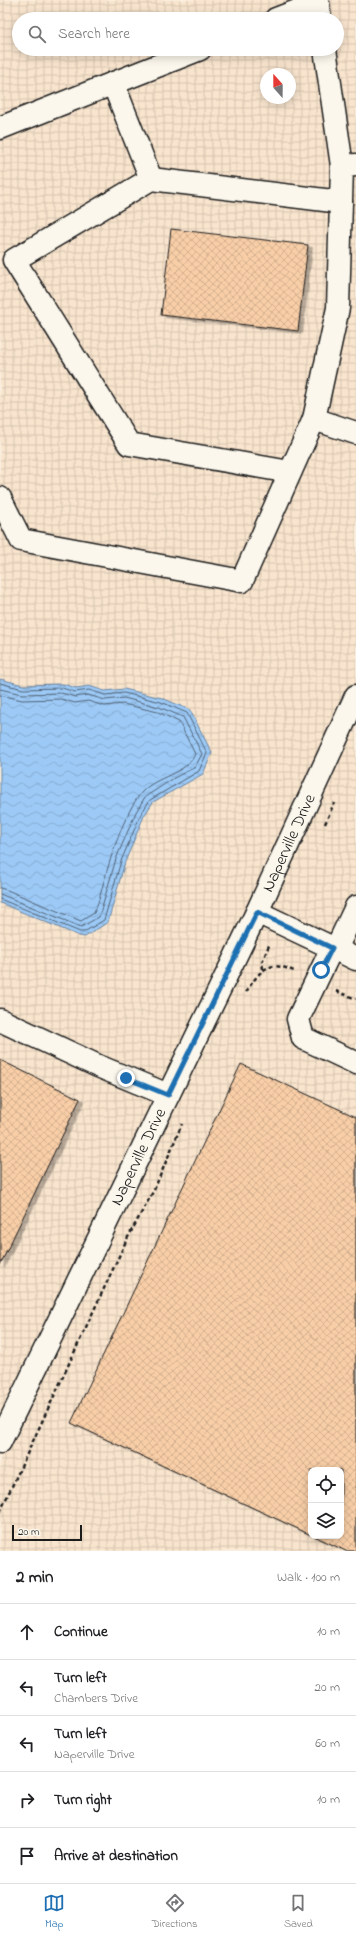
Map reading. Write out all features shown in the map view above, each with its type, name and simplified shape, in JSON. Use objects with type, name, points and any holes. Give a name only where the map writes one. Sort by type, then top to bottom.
[{"type":"street","points":[[293,12],[318,2],[319,12]]},
{"type":"street","points":[[0,128],[182,56]]},
{"type":"street","points":[[0,498],[21,540],[242,581],[314,419],[338,308],[341,202],[349,165],[326,56]]},
{"type":"street","points":[[113,83],[151,179]]},
{"type":"street","points":[[290,472],[129,444],[7,263],[151,179],[341,202]]},
{"type":"street","points":[[314,419],[356,433]]},
{"type":"street","name":"Naperville Drive","points":[[0,1442],[257,912],[356,696]]},
{"type":"street","points":[[356,907],[298,1019],[303,1038],[356,1062]]},
{"type":"street","points":[[257,912],[356,959]]},
{"type":"street","points":[[0,1020],[98,1066],[168,1095]]},
{"type":"path","points":[[245,993],[263,969]]},
{"type":"path","points":[[0,1512],[127,1239],[154,1190],[184,1118]]},
{"type":"shaded area","points":[[0,0],[356,0],[356,1551],[0,1551]]},
{"type":"water","points":[[0,679],[23,685],[63,684],[76,688],[89,686],[105,691],[124,689],[162,698],[190,710],[212,753],[203,774],[153,802],[144,816],[125,862],[108,922],[85,937],[79,936],[0,903]]},
{"type":"building","points":[[171,229],[308,245],[298,331],[161,315]]},
{"type":"building","points":[[0,1060],[80,1099],[0,1265]]},
{"type":"building","points":[[241,1064],[356,1117],[356,1551],[346,1551],[320,1539],[344,1539],[344,1467],[308,1467],[308,1534],[71,1423]]},
{"type":"route","points":[[126,1078],[168,1095],[257,912],[332,948],[321,970]]}]
